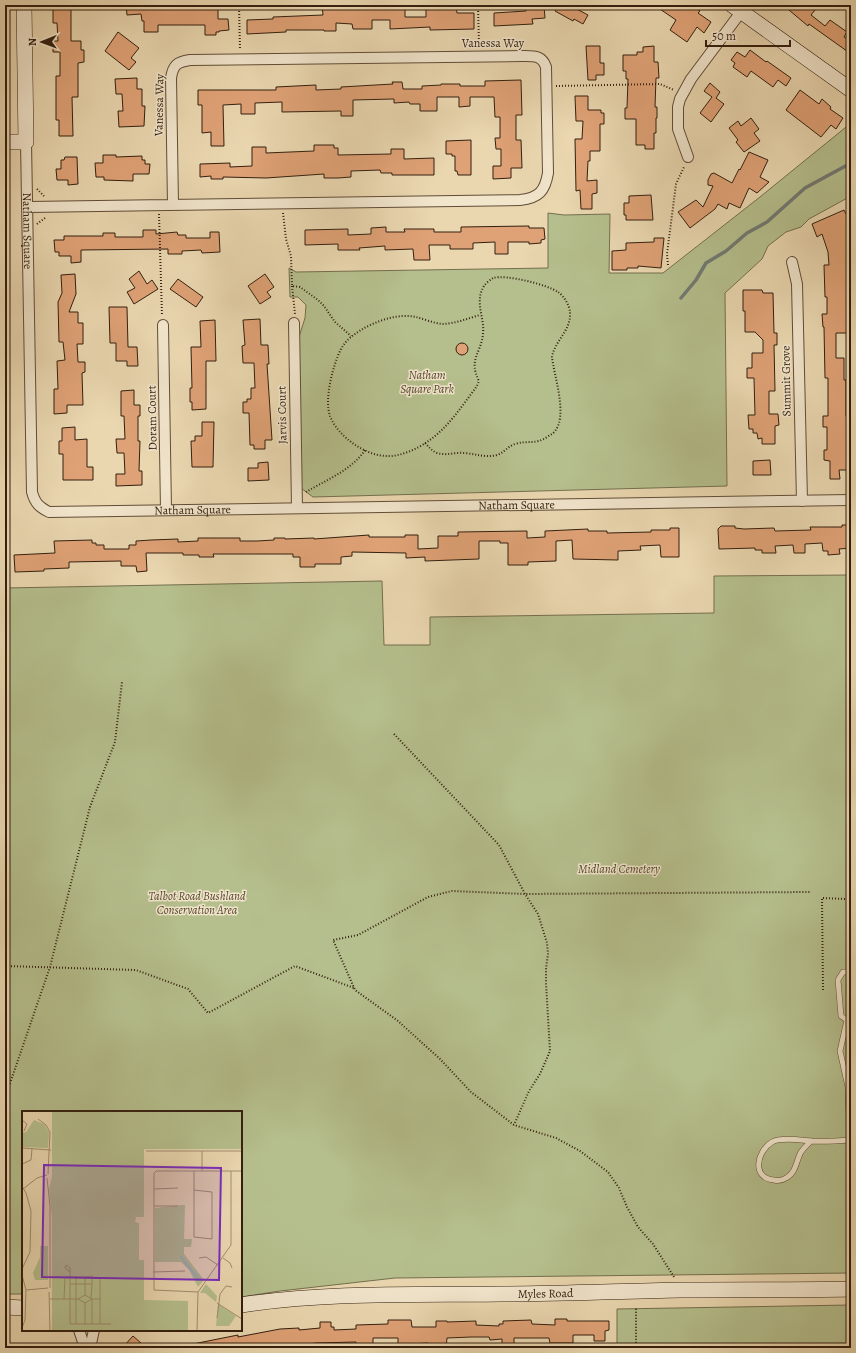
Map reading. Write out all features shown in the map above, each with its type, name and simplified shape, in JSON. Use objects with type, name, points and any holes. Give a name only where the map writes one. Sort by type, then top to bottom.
[{"type":"street","name":"Natham Square","points":[[24,5],[32,492],[37,505],[49,512],[851,500]]},
{"type":"street","points":[[688,157],[678,128],[678,107],[682,93],[736,9],[851,90]]},
{"type":"street","name":"Vanessa Way","points":[[28,207],[172,205],[282,203],[520,200],[532,199],[542,192],[546,184],[548,173],[546,67],[544,61],[539,58],[522,56],[479,56],[190,60],[182,62],[176,65],[170,78],[172,205]]},
{"type":"street","points":[[5,142],[26,142]]},
{"type":"street","name":"Summit Grove","points":[[792,262],[797,284],[802,501]]},
{"type":"street","name":"Jarvis Court","points":[[294,323],[297,508]]},
{"type":"street","name":"Doram Court","points":[[163,325],[166,510]]},
{"type":"street","name":"Myles Road","points":[[242,1305],[316,1297],[682,1290],[851,1289]]},
{"type":"street","points":[[5,1307],[22,1308]]},
{"type":"street","points":[[79,1331],[86,1348]]},
{"type":"street","points":[[90,1348],[94,1331]]},
{"type":"lane","points":[[851,972],[843,972],[838,980],[841,1016],[849,1020],[840,1051],[849,1087],[851,1173]]},
{"type":"lane","points":[[811,1141],[802,1150],[796,1167],[791,1175],[785,1180],[770,1180],[763,1177],[759,1170],[759,1161],[765,1149],[772,1142],[794,1139],[811,1141],[850,1140]]},
{"type":"path","points":[[239,5],[240,60]]},
{"type":"path","points":[[478,5],[479,56]]},
{"type":"path","points":[[546,87],[660,84],[682,93]]},
{"type":"path","points":[[668,265],[667,254],[676,184],[688,157]]},
{"type":"path","points":[[282,203],[286,239],[291,256],[292,286],[295,310],[294,323]]},
{"type":"path","points":[[160,205],[163,325]]},
{"type":"path","points":[[36,227],[41,219],[50,216]]},
{"type":"path","points":[[425,443],[432,450],[440,453],[466,453],[491,456],[501,454],[511,445],[517,443],[536,442],[542,440],[554,432],[557,426],[560,396],[552,357],[553,351],[569,326],[570,311],[564,298],[559,292],[520,280],[493,278],[489,281],[482,292],[480,315],[483,334],[475,364],[476,374],[479,381],[477,386],[442,430],[425,443],[396,455],[389,456],[376,455],[364,450],[343,436],[332,420],[328,408],[330,387],[335,366],[342,348],[351,336],[372,324],[391,318],[410,316],[443,324],[480,315]]},
{"type":"path","points":[[292,286],[300,287],[318,300],[335,322],[351,336]]},
{"type":"path","points":[[306,492],[339,473],[360,457],[364,450]]},
{"type":"path","points":[[5,1098],[50,967],[90,807],[115,742],[122,682]]},
{"type":"path","points":[[394,734],[499,846],[525,894],[538,914],[547,943],[548,954],[546,983],[550,1051],[540,1074],[529,1091],[514,1125]]},
{"type":"path","points":[[682,1290],[653,1244],[638,1227],[627,1207],[620,1188],[608,1172],[580,1151],[556,1138],[514,1125],[471,1092],[440,1059],[398,1021],[355,990],[333,940],[358,935],[428,897],[452,891],[525,894],[810,892]]},
{"type":"path","points":[[847,898],[851,893]]},
{"type":"path","points":[[823,990],[822,898],[847,898]]},
{"type":"path","points":[[847,898],[851,903]]},
{"type":"path","points":[[5,966],[136,970],[188,990],[208,1013],[295,966],[354,988]]},
{"type":"path","points":[[633,1348],[636,1343],[636,1307]]},
{"type":"green space","name":"Natham Square Park","points":[[851,123],[851,196],[809,219],[801,227],[786,232],[768,246],[762,259],[725,293],[727,486],[313,497],[301,488],[298,340],[305,318],[306,305],[298,297],[290,297],[289,268],[296,272],[548,268],[548,213],[564,215],[610,214],[609,273],[663,273]]},
{"type":"green space","points":[[851,575],[851,1273],[395,1278],[242,1297],[242,1111],[22,1111],[22,1294],[5,1294],[5,588],[382,581],[384,645],[430,645],[430,617],[714,613],[714,576]]},
{"type":"green space","points":[[851,1305],[851,1348],[617,1348],[617,1309]]},
{"type":"building","points":[[126,5],[185,5],[185,9],[218,8],[218,19],[228,19],[229,30],[216,32],[216,35],[205,35],[205,25],[158,25],[158,32],[144,32],[144,21],[142,21],[141,14],[127,15]]},
{"type":"building","points":[[322,5],[367,6],[367,8],[405,6],[405,17],[426,17],[426,7],[456,5],[457,13],[474,13],[474,29],[430,30],[430,27],[390,29],[390,20],[372,20],[372,29],[353,29],[352,24],[336,23],[336,31],[286,30],[286,32],[247,34],[247,20],[273,19],[273,17],[323,15]]},
{"type":"building","points":[[558,5],[569,5],[588,15],[583,24],[574,19],[573,21],[555,11]]},
{"type":"building","points":[[654,5],[679,5],[684,9],[687,5],[692,5],[700,11],[698,13],[711,22],[704,33],[697,27],[687,42],[670,30],[676,20]]},
{"type":"building","points":[[783,5],[819,5],[811,15],[825,26],[830,20],[847,32],[844,37],[851,41],[851,54],[809,24],[808,26]]},
{"type":"building","points":[[526,6],[544,6],[545,18],[532,19],[533,24],[494,26],[494,13],[526,11]]},
{"type":"building","points":[[53,8],[71,8],[71,41],[81,41],[81,50],[84,50],[84,62],[78,63],[78,97],[72,97],[73,136],[59,136],[59,120],[56,120],[56,76],[60,76],[60,52],[53,52],[53,41],[58,41],[57,23],[53,23]]},
{"type":"building","points":[[118,32],[139,48],[131,58],[136,62],[129,70],[105,51]]},
{"type":"building","points":[[586,46],[600,46],[600,63],[604,63],[604,75],[596,75],[596,80],[588,80]]},
{"type":"building","points":[[654,46],[654,62],[658,62],[659,78],[656,78],[656,133],[654,133],[654,149],[645,149],[645,145],[636,145],[636,119],[625,119],[628,79],[626,79],[626,71],[623,71],[623,55],[637,55],[637,52],[643,52],[643,47]]},
{"type":"building","points":[[750,50],[791,78],[786,86],[778,80],[773,87],[751,71],[747,77],[733,67],[735,63],[731,60],[737,52],[745,57]]},
{"type":"building","points":[[137,78],[137,89],[142,89],[142,106],[145,106],[144,126],[119,127],[118,111],[123,111],[122,94],[116,94],[115,79]]},
{"type":"building","points":[[521,80],[522,115],[516,115],[516,140],[521,140],[522,168],[511,168],[511,178],[493,179],[493,166],[501,166],[501,149],[496,149],[495,138],[500,138],[500,117],[495,117],[494,97],[470,97],[470,106],[459,107],[459,97],[437,97],[437,111],[420,111],[420,104],[410,104],[409,102],[394,103],[394,99],[353,100],[353,116],[341,116],[341,111],[282,112],[282,102],[255,103],[255,114],[241,114],[241,104],[223,105],[224,146],[211,146],[211,132],[202,133],[202,105],[198,105],[198,90],[276,90],[276,87],[316,85],[316,90],[341,89],[341,87],[393,84],[392,82],[402,82],[403,89],[422,89],[422,86],[441,84],[485,86],[485,81]]},
{"type":"building","points":[[710,83],[720,92],[716,98],[724,104],[711,122],[700,113],[712,97],[704,91]]},
{"type":"building","points":[[800,90],[819,104],[822,99],[831,107],[830,109],[843,118],[836,129],[831,125],[821,137],[786,110]]},
{"type":"building","points":[[575,96],[588,96],[588,110],[601,110],[601,113],[604,113],[604,124],[600,124],[600,151],[590,151],[590,161],[588,161],[587,181],[597,180],[597,193],[592,194],[592,209],[581,209],[580,190],[576,191],[575,139],[582,139],[583,121],[576,121]]},
{"type":"building","points":[[751,118],[759,129],[754,133],[760,141],[744,152],[736,142],[738,140],[729,128],[738,121],[741,126]]},
{"type":"building","points":[[471,140],[471,175],[458,175],[457,171],[455,171],[455,156],[452,156],[452,154],[446,154],[446,141]]},
{"type":"building","points":[[314,145],[334,145],[334,148],[338,148],[338,155],[391,154],[391,149],[404,149],[404,159],[434,158],[434,175],[392,175],[392,173],[381,173],[380,170],[351,171],[351,177],[338,178],[324,178],[324,174],[266,178],[223,177],[223,179],[211,179],[211,176],[200,177],[200,164],[230,163],[230,167],[252,166],[252,147],[266,147],[266,153],[314,151]]},
{"type":"building","points":[[749,152],[768,160],[760,177],[769,182],[757,193],[749,188],[740,208],[729,203],[727,209],[718,204],[715,209],[690,228],[678,212],[696,200],[703,207],[713,186],[708,185],[708,180],[711,174],[714,173],[732,183]]},
{"type":"building","points":[[103,155],[116,155],[116,157],[142,156],[142,160],[145,160],[145,164],[150,164],[149,174],[133,174],[133,181],[104,180],[104,177],[96,177],[95,163],[103,163]]},
{"type":"building","points":[[65,157],[77,157],[78,184],[68,185],[68,180],[57,180],[56,169],[61,169],[61,160],[64,160]]},
{"type":"building","points":[[651,195],[653,220],[626,220],[626,215],[624,215],[624,203],[629,203],[629,196]]},
{"type":"building","points":[[844,210],[846,214],[848,213],[851,220],[851,333],[836,333],[836,358],[844,358],[844,380],[846,380],[846,416],[848,416],[848,428],[851,428],[851,470],[839,470],[840,479],[830,479],[830,461],[824,460],[824,450],[827,450],[827,427],[823,427],[823,416],[828,416],[828,378],[825,378],[824,327],[822,314],[827,314],[824,265],[829,265],[828,252],[822,234],[817,237],[812,224]]},
{"type":"building","points":[[529,226],[529,228],[544,228],[545,239],[541,240],[541,243],[529,244],[529,242],[508,242],[508,254],[495,254],[495,242],[473,243],[473,249],[450,249],[450,245],[429,245],[430,260],[414,260],[413,249],[385,250],[385,246],[359,248],[360,250],[338,250],[338,244],[305,245],[305,230],[348,229],[348,235],[371,234],[371,228],[386,227],[386,232],[405,232],[404,229],[434,229],[434,232],[461,232],[461,227]]},
{"type":"building","points":[[143,230],[156,230],[156,234],[177,232],[178,235],[186,235],[186,238],[210,238],[210,232],[219,232],[220,252],[202,253],[201,250],[182,251],[182,254],[168,254],[168,249],[81,250],[81,262],[71,263],[71,256],[59,256],[59,252],[55,252],[54,240],[64,240],[64,236],[103,236],[103,233],[115,233],[115,237],[143,237]]},
{"type":"building","points":[[654,238],[664,238],[661,268],[638,266],[638,268],[627,268],[627,270],[612,270],[612,251],[626,250],[626,243],[654,242]]},
{"type":"building","points":[[139,271],[147,284],[152,280],[158,289],[134,304],[127,292],[135,288],[129,279]]},
{"type":"building","points":[[75,274],[76,294],[69,312],[78,312],[78,323],[83,323],[83,344],[77,344],[78,362],[85,362],[85,372],[82,373],[83,405],[67,405],[67,413],[54,414],[54,389],[58,389],[57,361],[65,360],[63,342],[59,342],[58,302],[62,293],[61,275]]},
{"type":"building","points":[[265,274],[274,287],[267,292],[271,297],[260,304],[248,286]]},
{"type":"building","points":[[178,279],[203,297],[196,307],[170,289]]},
{"type":"building","points":[[743,290],[762,290],[763,293],[773,293],[774,333],[777,333],[777,345],[774,345],[775,391],[769,391],[769,414],[778,414],[779,425],[775,426],[775,444],[762,444],[762,438],[758,439],[757,433],[753,433],[753,429],[749,429],[748,415],[755,415],[754,378],[747,378],[747,368],[752,368],[752,353],[763,353],[763,340],[755,332],[745,332]]},
{"type":"building","points":[[109,307],[127,307],[128,347],[137,347],[138,366],[127,366],[127,361],[116,361],[116,343],[110,343]]},
{"type":"building","points":[[260,319],[261,345],[268,345],[269,364],[267,364],[272,440],[265,440],[265,449],[254,449],[254,445],[250,445],[249,413],[243,413],[243,402],[247,402],[247,399],[251,399],[251,388],[255,388],[254,363],[243,363],[242,346],[245,345],[243,320]]},
{"type":"building","points":[[215,320],[216,361],[206,361],[206,409],[192,410],[192,402],[190,402],[190,388],[192,388],[191,347],[201,347],[200,321]]},
{"type":"building","points":[[460,343],[464,343],[468,349],[464,355],[460,355],[456,351],[456,347]]},
{"type":"building","points":[[134,390],[134,405],[140,405],[140,416],[138,416],[138,441],[140,441],[139,471],[142,471],[142,485],[116,486],[116,474],[125,474],[124,453],[117,453],[116,439],[125,439],[124,416],[121,416],[121,391]]},
{"type":"building","points":[[202,422],[214,422],[213,467],[192,467],[191,441],[195,441],[195,436],[202,436]]},
{"type":"building","points":[[75,427],[75,440],[87,439],[87,467],[93,467],[93,480],[63,480],[63,454],[59,454],[59,441],[62,441],[62,428]]},
{"type":"building","points":[[770,460],[771,475],[753,475],[753,461]]},
{"type":"building","points":[[268,462],[269,480],[248,481],[248,468],[258,468],[258,463]]},
{"type":"building","points":[[842,525],[851,525],[851,548],[839,549],[840,554],[828,555],[828,551],[823,551],[822,543],[805,544],[805,553],[794,553],[793,545],[775,546],[776,553],[762,553],[762,550],[755,550],[755,548],[719,549],[718,529],[721,526],[735,526],[735,528],[744,529],[774,528],[775,531],[811,530],[810,527],[842,527]]},
{"type":"building","points":[[670,528],[679,528],[679,557],[661,557],[660,545],[640,546],[641,550],[618,551],[618,560],[573,559],[572,540],[556,541],[556,561],[528,562],[528,565],[508,565],[508,543],[500,543],[500,541],[479,541],[479,559],[425,561],[425,557],[406,558],[406,553],[352,552],[352,556],[341,557],[341,564],[315,564],[315,567],[300,567],[300,557],[293,557],[293,554],[213,554],[214,557],[199,557],[199,555],[183,555],[183,553],[146,553],[147,571],[137,572],[136,566],[121,566],[121,561],[69,562],[69,568],[15,572],[14,555],[55,553],[54,541],[92,540],[92,543],[96,543],[96,545],[104,545],[104,549],[129,549],[129,545],[136,545],[136,541],[151,540],[178,539],[178,542],[198,541],[198,538],[240,538],[240,541],[257,541],[274,540],[274,538],[314,539],[369,535],[369,537],[405,537],[405,535],[418,535],[418,549],[438,548],[438,536],[458,536],[458,532],[527,531],[527,538],[545,537],[545,531],[588,529],[588,531],[607,531],[607,533],[651,532],[651,530],[670,530]]},
{"type":"building","points":[[555,1319],[567,1319],[567,1321],[609,1321],[609,1330],[605,1331],[605,1341],[594,1341],[594,1335],[573,1335],[573,1343],[550,1343],[549,1338],[514,1338],[514,1345],[502,1346],[502,1339],[490,1340],[489,1337],[447,1338],[446,1348],[428,1348],[428,1343],[410,1344],[411,1346],[398,1347],[398,1338],[373,1338],[373,1347],[356,1347],[356,1342],[316,1343],[279,1348],[194,1348],[193,1344],[238,1335],[238,1337],[280,1329],[299,1328],[299,1330],[320,1328],[320,1322],[331,1322],[331,1327],[334,1327],[334,1330],[356,1329],[356,1325],[388,1324],[388,1320],[411,1320],[412,1327],[436,1327],[436,1321],[476,1321],[476,1325],[499,1326],[499,1324],[503,1324],[503,1321],[531,1320],[532,1324],[555,1325]]},
{"type":"building","points":[[133,1336],[141,1343],[137,1348],[122,1348]]},
{"type":"waterway","points":[[681,298],[696,280],[706,263],[726,251],[747,233],[767,222],[805,188],[851,163]]},
{"type":"park label","name":"Midland Cemetery","points":[[619,869]]},
{"type":"park label","name":"Talbot Road Bushland Conservation Area","points":[[197,903]]}]
